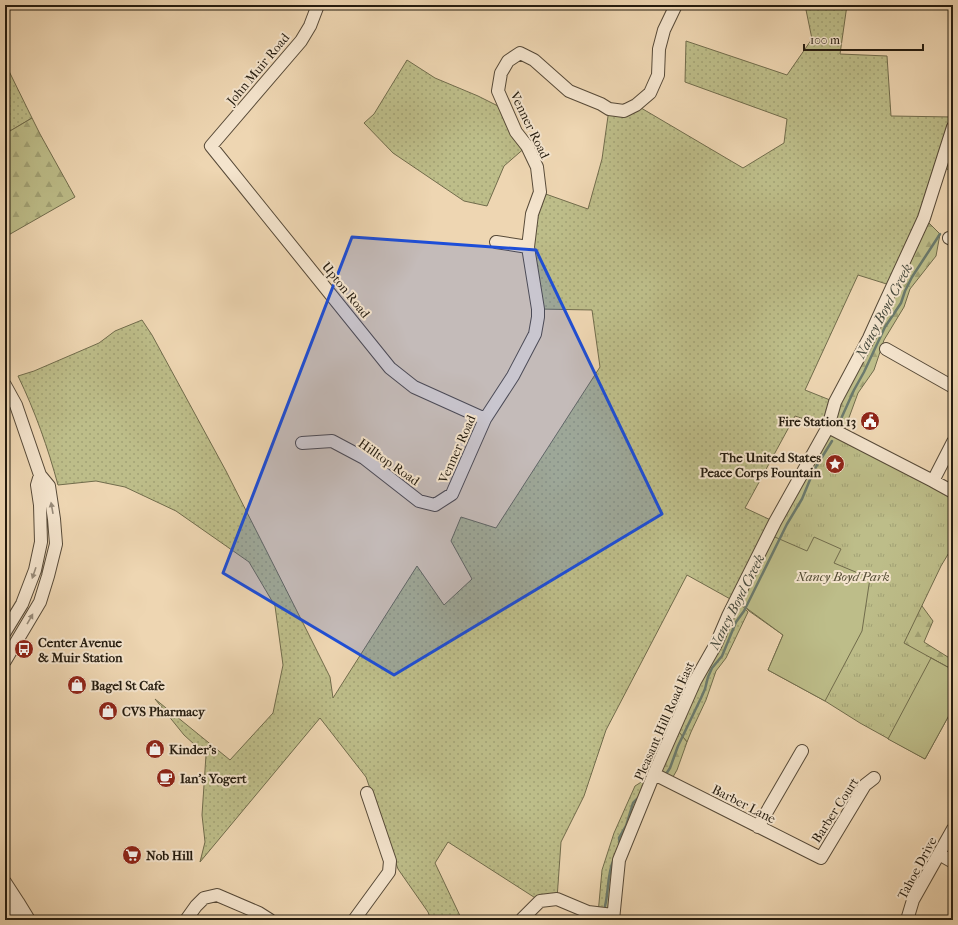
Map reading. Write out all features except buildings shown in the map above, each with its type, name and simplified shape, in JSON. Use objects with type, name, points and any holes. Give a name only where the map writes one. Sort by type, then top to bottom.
[{"type":"street","name":"John Muir Road","points":[[211,146],[301,41],[310,26],[318,5]]},
{"type":"street","name":"Venner Road","points":[[435,505],[452,494],[485,419],[513,376],[535,334],[538,317],[528,247],[532,214],[540,192],[536,167],[527,146],[516,132],[498,91],[501,73],[508,61],[520,53],[534,60],[569,91],[601,104],[609,110],[624,111],[636,105],[650,94],[658,75],[659,48],[664,30],[676,5]]},
{"type":"street","name":"Pleasant Hill Road East","points":[[613,918],[619,860],[654,774],[695,681],[716,644],[736,599],[775,522],[828,427],[836,402],[869,338],[924,218],[953,127]]},
{"type":"street","name":"Upton Road","points":[[211,146],[390,368],[414,387],[485,419]]},
{"type":"street","points":[[496,242],[528,247]]},
{"type":"street","points":[[886,349],[953,387]]},
{"type":"street","points":[[5,385],[16,405],[40,475],[49,486],[56,544],[40,602],[5,662]]},
{"type":"street","points":[[828,427],[933,480],[953,492]]},
{"type":"street","name":"Hilltop Road","points":[[302,443],[332,441],[364,458],[419,501],[435,505]]},
{"type":"street","points":[[933,480],[953,442]]},
{"type":"street","points":[[5,632],[22,604],[35,570],[41,542],[40,505],[37,485],[40,475]]},
{"type":"street","points":[[758,827],[802,751]]},
{"type":"street","name":"Barber Lane","points":[[654,774],[820,858]]},
{"type":"street","name":"Barber Court","points":[[820,858],[865,785],[874,778]]},
{"type":"street","points":[[354,920],[389,872],[390,861],[367,793]]},
{"type":"street","name":"Tahoe Drive","points":[[908,920],[913,900],[953,829]]},
{"type":"street","points":[[940,854],[953,862]]},
{"type":"street","points":[[5,882],[29,920]]},
{"type":"street","points":[[186,920],[204,898],[217,896],[259,913],[270,920]]},
{"type":"street","points":[[522,919],[540,902],[557,899],[588,912],[613,918]]},
{"type":"street","points":[[5,901],[17,920]]},
{"type":"highlighted area","points":[[352,237],[536,250],[662,514],[394,675],[223,573]]},
{"type":"green space","points":[[805,5],[847,5],[840,54],[887,56],[891,116],[953,117],[953,129],[893,286],[858,275],[805,390],[835,402],[828,427],[795,416],[745,508],[775,522],[736,599],[748,612],[726,658],[716,671],[706,700],[687,742],[675,727],[732,600],[687,575],[606,730],[584,796],[561,842],[557,899],[540,901],[448,842],[435,863],[462,920],[431,920],[428,912],[398,869],[366,777],[320,718],[200,862],[205,842],[202,815],[206,755],[184,735],[155,699],[230,760],[273,713],[283,665],[275,606],[249,562],[176,511],[125,487],[96,481],[58,485],[41,430],[18,376],[34,371],[99,343],[115,331],[142,320],[152,335],[226,471],[305,627],[330,677],[333,698],[417,566],[444,605],[472,579],[451,541],[461,517],[496,528],[600,367],[592,310],[538,309],[528,247],[540,192],[588,209],[602,159],[609,109],[636,105],[743,168],[784,143],[787,119],[685,82],[686,41],[787,75],[812,39]]},
{"type":"green space","points":[[407,60],[435,78],[478,96],[506,110],[527,146],[504,166],[487,206],[464,201],[393,153],[364,123],[374,114]]},
{"type":"green space","points":[[5,63],[32,118],[5,134]]},
{"type":"green space","points":[[32,118],[75,197],[5,237],[5,155],[7,150],[5,145],[5,134]]},
{"type":"green space","points":[[953,127],[953,172],[941,166]]},
{"type":"green space","points":[[924,218],[940,234],[936,256],[910,289],[904,307],[884,340],[874,370],[858,393],[843,434],[922,606],[933,621],[924,642],[951,659],[953,662],[953,670],[931,658],[888,739],[828,427]]},
{"type":"green space","name":"Nancy Boyd Park","points":[[828,427],[953,492],[953,546],[941,566],[904,643],[953,670],[953,708],[925,759],[768,670],[783,635],[749,611],[736,599]]},
{"type":"green space","points":[[768,534],[807,551],[814,537],[841,549],[834,563],[870,578],[862,631],[825,701],[768,670],[783,635],[741,603]]},
{"type":"green space","points":[[931,658],[953,670],[953,708],[925,759],[888,739]]},
{"type":"green space","points":[[675,727],[687,742],[677,770],[670,782],[654,774]]},
{"type":"green space","points":[[654,774],[619,860],[613,915],[598,914],[602,870],[614,833],[635,786]]},
{"type":"waterway","name":"Nancy Boyd Creek","points":[[840,421],[885,327],[901,303],[912,277],[940,234]]},
{"type":"waterway","name":"Nancy Boyd Creek","points":[[666,774],[705,689],[712,668],[722,656],[736,622],[744,611],[787,524],[802,499],[814,470],[832,441]]},
{"type":"waterway","name":"Nancy Boyd Creek","points":[[620,845],[619,838],[626,826],[633,803],[639,797]]},
{"type":"waterway","name":"Nancy Boyd Creek","points":[[605,906],[610,870],[614,859]]},
{"type":"place","name":"Fire Station 13","points":[[870,421]]},
{"type":"place","name":"The United States Peace Corps Fountain","points":[[835,464]]},
{"type":"place","name":"Center Avenue & Muir Station","points":[[24,649]]},
{"type":"place","name":"Bagel St Cafe","points":[[77,685]]},
{"type":"place","name":"CVS Pharmacy","points":[[108,711]]},
{"type":"place","name":"Kinder's","points":[[155,749]]},
{"type":"place","name":"Ian's Yogert","points":[[166,778]]},
{"type":"place","name":"Nob Hill","points":[[132,855]]}]
